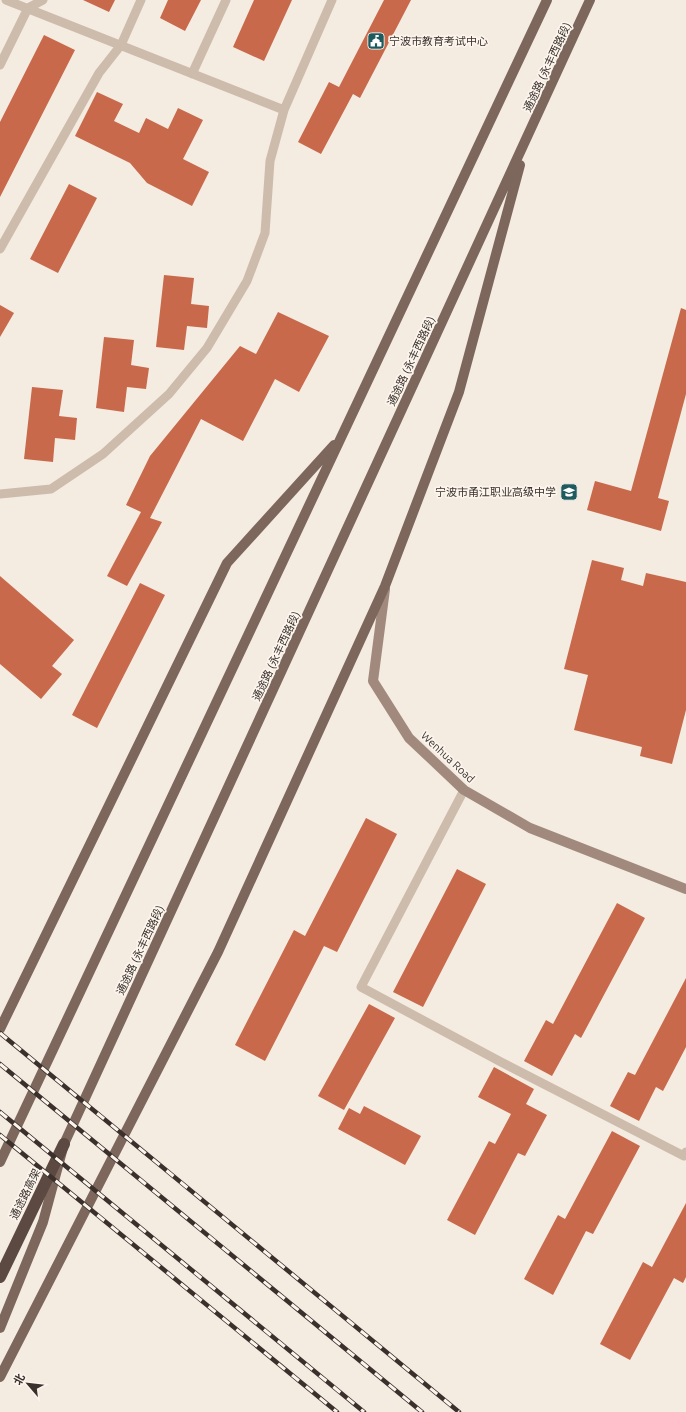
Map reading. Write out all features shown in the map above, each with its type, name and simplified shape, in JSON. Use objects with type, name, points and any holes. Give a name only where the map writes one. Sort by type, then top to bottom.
[{"type":"highway","name":"通途路高架","points":[[0,1277],[64,1144]]},
{"type":"main road","points":[[0,1162],[547,0]]},
{"type":"main road","name":"通途路 (永丰西路段)","points":[[0,1328],[43,1222],[64,1144],[590,0]]},
{"type":"main road","points":[[0,1377],[218,952],[385,586],[459,392],[527,139]]},
{"type":"main road","points":[[0,1029],[227,563],[341,438]]},
{"type":"street","name":"Wenhua Road","points":[[385,586],[373,681],[409,738],[464,790],[530,828],[686,890]]},
{"type":"lane","points":[[6,0],[284,110]]},
{"type":"lane","points":[[0,65],[28,8],[43,0]]},
{"type":"lane","points":[[0,249],[99,73],[121,46],[141,0]]},
{"type":"lane","points":[[192,74],[226,0]]},
{"type":"lane","points":[[0,494],[51,490],[103,454],[169,394],[207,348],[247,281],[265,233],[270,161],[284,110],[332,0]]},
{"type":"lane","points":[[464,790],[361,987],[684,1156],[686,1152]]},
{"type":"building","points":[[83,0],[115,0],[109,12]]},
{"type":"building","points":[[168,0],[201,0],[185,31],[160,18]]},
{"type":"building","points":[[254,0],[292,0],[264,61],[233,47]]},
{"type":"building","name":"宁波市教育考试中心","points":[[384,0],[411,0],[360,98],[353,94],[321,154],[298,142],[329,82],[339,87]]},
{"type":"building","points":[[44,35],[75,50],[0,197],[0,122]]},
{"type":"building","points":[[97,92],[123,104],[114,121],[139,133],[146,118],[168,129],[178,108],[203,120],[183,159],[209,172],[192,206],[147,183],[130,163],[75,136]]},
{"type":"building","points":[[69,184],[97,198],[58,273],[30,259]]},
{"type":"building","points":[[164,275],[194,278],[191,304],[209,306],[207,328],[187,326],[184,350],[156,347]]},
{"type":"building","points":[[0,305],[14,313],[0,337]]},
{"type":"building","points":[[681,308],[686,310],[686,394],[658,498],[669,501],[661,531],[587,510],[595,481],[631,491]]},
{"type":"building","points":[[278,312],[329,336],[299,392],[275,379],[243,441],[201,419],[150,518],[162,522],[127,586],[107,576],[141,512],[126,505],[150,456],[240,346],[256,354]]},
{"type":"building","points":[[104,337],[134,340],[131,365],[149,368],[146,389],[127,387],[124,412],[96,408]]},
{"type":"building","points":[[32,387],[63,390],[59,416],[77,418],[75,440],[55,438],[53,462],[24,459]]},
{"type":"building","points":[[592,560],[624,568],[621,580],[643,586],[646,573],[686,582],[686,710],[672,764],[640,756],[642,747],[574,730],[588,675],[564,669]]},
{"type":"building","points":[[0,576],[74,640],[52,666],[62,674],[41,699],[0,664]]},
{"type":"building","points":[[140,583],[165,595],[97,728],[72,715]]},
{"type":"building","points":[[366,818],[397,834],[337,952],[324,946],[265,1061],[235,1045],[294,930],[305,936]]},
{"type":"building","points":[[457,869],[486,884],[423,1007],[393,992]]},
{"type":"building","points":[[617,903],[645,918],[581,1038],[575,1034],[552,1076],[524,1061],[546,1020],[553,1024]]},
{"type":"building","points":[[686,978],[686,1047],[663,1091],[656,1087],[639,1121],[610,1106],[628,1072],[635,1075]]},
{"type":"building","points":[[369,1004],[395,1018],[344,1110],[318,1096]]},
{"type":"building","points":[[494,1067],[534,1089],[526,1104],[547,1115],[525,1156],[518,1153],[475,1235],[447,1220],[489,1141],[495,1144],[511,1114],[478,1097]]},
{"type":"building","points":[[364,1106],[421,1136],[405,1165],[338,1129],[349,1108],[360,1114]]},
{"type":"building","points":[[612,1131],[640,1146],[593,1234],[586,1231],[553,1295],[524,1279],[558,1215],[565,1219]]},
{"type":"building","points":[[686,1203],[686,1277],[683,1283],[674,1278],[630,1360],[600,1344],[643,1262],[652,1267]]},
{"type":"railway","points":[[0,1033],[459,1412]]},
{"type":"railway","points":[[0,1064],[422,1412]]},
{"type":"railway","points":[[0,1112],[364,1412]]},
{"type":"railway","points":[[0,1135],[337,1412]]},
{"type":"place","name":"宁波市教育考试中心","points":[[376,41]]},
{"type":"place","name":"宁波市甬江职业高级中学","points":[[569,492]]}]
